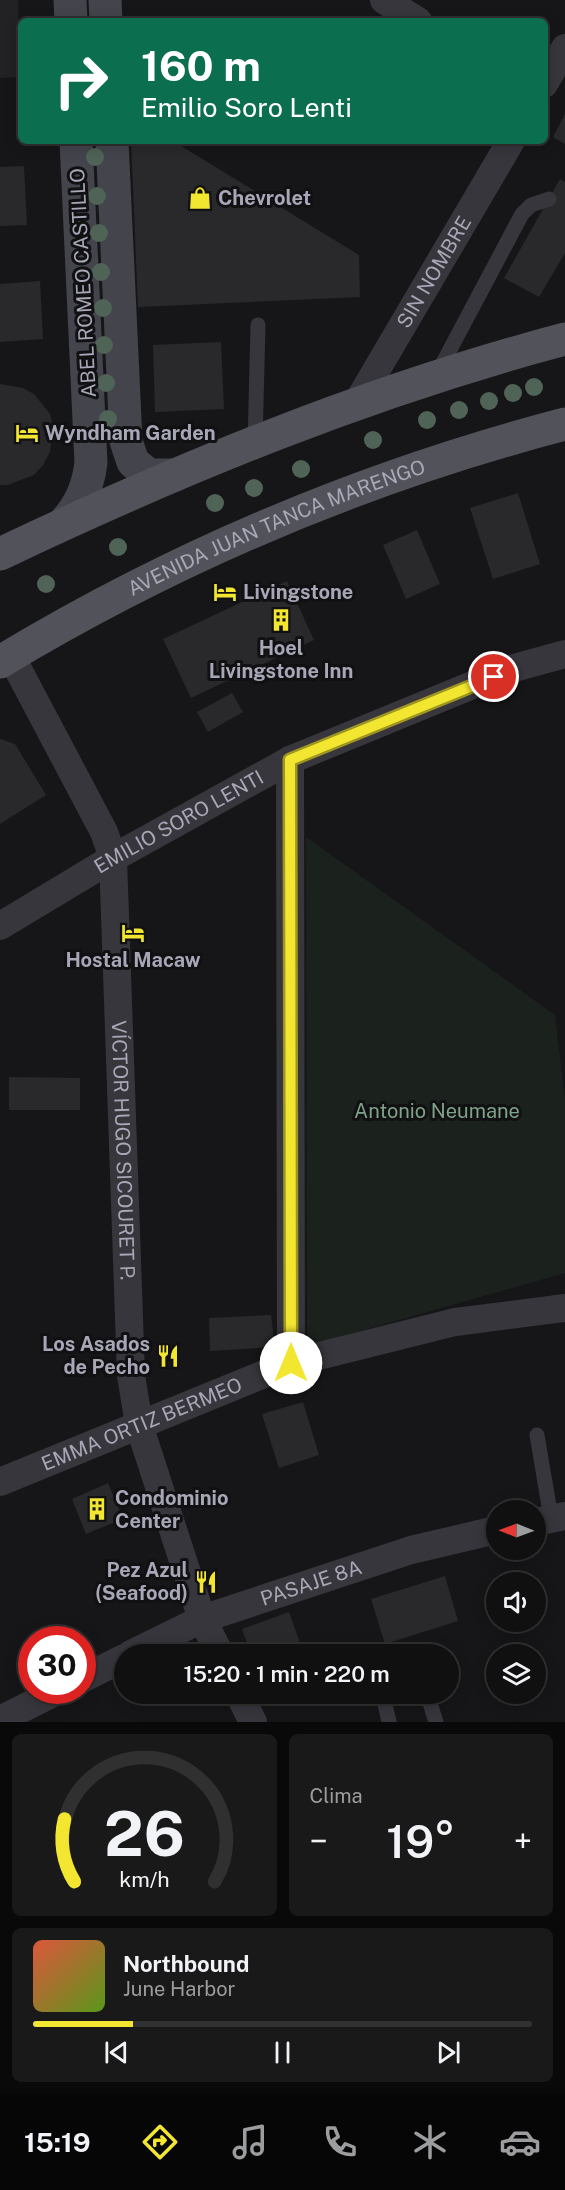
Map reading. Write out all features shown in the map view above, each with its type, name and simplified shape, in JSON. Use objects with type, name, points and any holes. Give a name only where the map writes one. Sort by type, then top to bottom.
[{"type":"main road","points":[[0,554],[175,475],[357,403],[435,377],[565,339]]},
{"type":"main road","name":"AVENIDA JUAN TANCA MARENGO","points":[[5,659],[100,605],[206,550],[361,487],[512,438],[565,424]]},
{"type":"street","points":[[70,0],[71,18]]},
{"type":"street","points":[[105,0],[106,18]]},
{"type":"street","points":[[548,77],[565,48]]},
{"type":"street","name":"ABEL ROMEO CASTILLO","points":[[63,524],[74,512],[83,496],[91,462],[76,144]]},
{"type":"street","name":"ABEL ROMEO CASTILLO","points":[[112,144],[126,441],[133,462],[149,475],[175,475]]},
{"type":"street","name":"SIN NOMBRE","points":[[357,403],[509,144]]},
{"type":"street","name":"EMILIO SORO LENTI","points":[[0,926],[112,858],[290,760],[514,668],[565,654]]},
{"type":"street","name":"VÍCTOR HUGO SICOURET P.","points":[[5,659],[104,832],[112,858],[131,1375],[139,1425],[202,1619],[215,1644]]},
{"type":"street","points":[[290,760],[291,1363]]},
{"type":"street","name":"EMMA ORTIZ BERMEO","points":[[0,1482],[291,1363],[455,1322],[565,1308]]},
{"type":"street","name":"PASAJE 8A","points":[[151,1644],[202,1619],[411,1550],[486,1532]]},
{"type":"street","points":[[96,1672],[114,1663]]},
{"type":"street","points":[[0,1720],[31,1704]]},
{"type":"street","points":[[244,1704],[253,1722]]},
{"type":"lane","points":[[435,377],[522,214],[531,205],[549,199]]},
{"type":"lane","points":[[255,444],[258,325]]},
{"type":"lane","points":[[537,1435],[556,1521]]},
{"type":"lane","points":[[385,1704],[389,1722]]},
{"type":"lane","points":[[430,1704],[436,1722]]},
{"type":"shaded area","points":[[0,0],[18,0],[18,77],[0,78]]},
{"type":"green space","name":"Antonio Neumane","points":[[306,837],[555,1015],[565,1100],[565,1273],[307,1346]]},
{"type":"building","points":[[565,114],[565,144],[553,137]]},
{"type":"building","name":"Chevrolet","points":[[131,144],[178,144],[359,255],[360,297],[138,307]]},
{"type":"building","points":[[24,166],[27,225],[0,226],[0,167]]},
{"type":"building","points":[[560,179],[565,182],[565,253],[539,297],[504,278]]},
{"type":"building","points":[[40,281],[43,339],[0,342],[0,284]]},
{"type":"building","points":[[221,342],[224,409],[155,412],[153,345]]},
{"type":"building","name":"Wyndham Garden","points":[[0,384],[23,388],[34,394],[50,414],[53,426],[50,452],[43,465],[34,475],[8,485],[0,485]]},
{"type":"building","points":[[518,493],[540,564],[493,579],[470,508]]},
{"type":"building","points":[[417,530],[440,584],[406,599],[383,545]]},
{"type":"building","points":[[287,581],[314,640],[191,698],[163,639]]},
{"type":"building","points":[[232,693],[243,712],[208,732],[197,712]]},
{"type":"building","points":[[0,739],[15,744],[46,795],[0,824]]},
{"type":"building","points":[[9,1077],[80,1078],[80,1110],[9,1110]]},
{"type":"building","points":[[271,1315],[275,1347],[210,1351],[209,1318]]},
{"type":"building","points":[[303,1402],[319,1455],[279,1468],[262,1414]]},
{"type":"building","name":"Condominio Center","points":[[108,1483],[123,1519],[86,1534],[72,1499]]},
{"type":"building","points":[[445,1576],[458,1621],[385,1644],[371,1599]]},
{"type":"building","points":[[289,1612],[300,1644],[247,1644],[242,1629]]},
{"type":"place","name":"Chevrolet","points":[[200,198]]},
{"type":"place","name":"Wyndham Garden","points":[[27,433]]},
{"type":"place","name":"Livingstone","points":[[225,592]]},
{"type":"place","name":"Hoel Livingstone Inn","points":[[281,620]]},
{"type":"place","name":"Hostal Macaw","points":[[133,933]]},
{"type":"place","name":"Los Asados de Pecho","points":[[168,1356]]},
{"type":"place","name":"Condominio Center","points":[[97,1509]]},
{"type":"place","name":"Pez Azul (Seafood)","points":[[206,1582]]},
{"type":"route","points":[[291,1363],[290,760],[494,677]]}]
